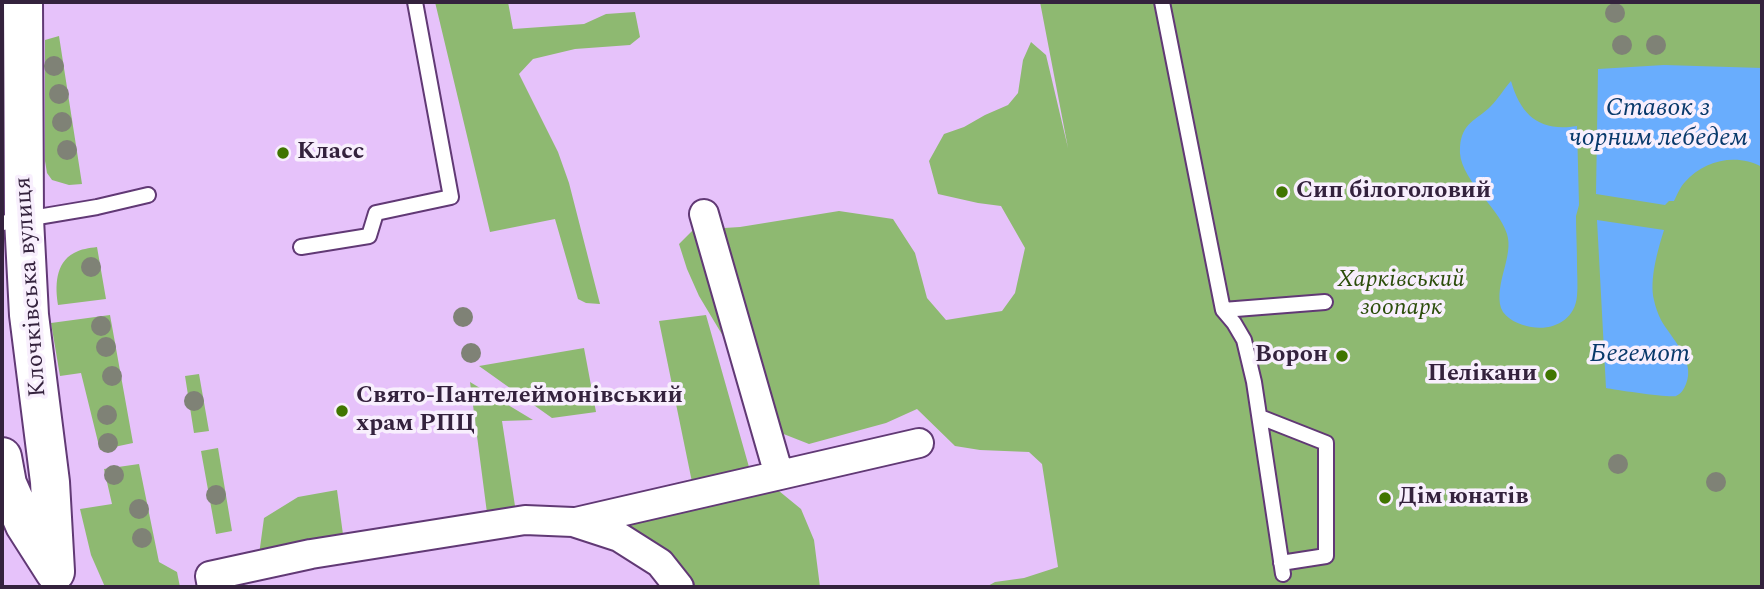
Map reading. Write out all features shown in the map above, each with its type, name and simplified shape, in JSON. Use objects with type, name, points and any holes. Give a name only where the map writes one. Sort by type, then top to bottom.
[{"type":"main road","name":"Клочківська вулиця","points":[[23,2],[13,221],[29,315],[50,482],[57,579]]},
{"type":"main road","name":"Клочківська вулиця","points":[[2,457],[7,484],[24,525],[57,579]]},
{"type":"street","points":[[704,214],[779,475]]},
{"type":"street","points":[[212,587],[210,576],[311,554],[524,520],[573,522],[919,443]]},
{"type":"street","points":[[573,522],[619,537],[660,563],[679,587]]},
{"type":"lane","points":[[301,247],[369,236],[376,213],[451,197],[415,2]]},
{"type":"lane","points":[[1162,2],[1223,310],[1244,341],[1254,382],[1259,418],[1282,568],[1326,555],[1326,443],[1259,418]]},
{"type":"lane","points":[[13,221],[97,208],[148,195]]},
{"type":"lane","points":[[1223,310],[1325,302]]},
{"type":"green space","points":[[435,2],[508,2],[513,29],[584,24],[606,14],[635,12],[640,37],[630,45],[575,49],[533,59],[519,74],[558,152],[569,183],[600,304],[586,303],[578,299],[555,219],[490,232]]},
{"type":"green space","name":"Харківський зоопарк","points":[[1040,2],[1762,2],[1762,587],[986,587],[995,582],[1024,578],[1058,567],[1042,464],[1029,452],[955,446],[917,409],[886,423],[809,444],[781,433],[699,296],[679,244],[693,230],[740,227],[839,211],[893,219],[915,253],[927,298],[946,320],[1002,311],[1015,293],[1025,248],[1001,206],[938,194],[929,161],[944,134],[1008,105],[1018,93],[1023,60],[1031,42],[1046,55],[1068,148]]},
{"type":"green space","points":[[59,36],[82,184],[69,185],[52,180],[47,173],[45,161],[45,40]]},
{"type":"green space","points":[[97,247],[106,299],[58,305],[57,283],[63,263],[77,252]]},
{"type":"green space","points":[[110,315],[133,443],[100,450],[81,373],[60,376],[51,323]]},
{"type":"green space","points":[[706,315],[749,467],[692,482],[659,321]]},
{"type":"green space","points":[[584,348],[596,412],[552,418],[479,366]]},
{"type":"green space","points":[[199,374],[209,431],[194,433],[185,376]]},
{"type":"green space","points":[[470,382],[533,420],[502,421],[515,506],[487,513]]},
{"type":"green space","points":[[218,448],[232,531],[216,534],[201,451]]},
{"type":"green space","points":[[139,464],[159,562],[177,572],[180,587],[105,587],[91,555],[80,509],[112,504],[104,469]]},
{"type":"green space","points":[[337,490],[344,542],[259,555],[264,518],[298,497]]},
{"type":"green space","points":[[779,491],[801,509],[814,540],[820,587],[686,587],[625,528],[640,515]]},
{"type":"water","name":"Ставок з чорним лебедем","points":[[1664,65],[1762,68],[1762,167],[1742,160],[1711,164],[1693,174],[1674,201],[1665,205],[1596,194],[1598,69]]},
{"type":"water","points":[[1511,81],[1520,104],[1534,119],[1552,126],[1577,126],[1577,296],[1572,312],[1562,322],[1547,327],[1522,325],[1503,312],[1500,289],[1508,251],[1507,234],[1471,181],[1461,158],[1461,139],[1467,127],[1491,106]]},
{"type":"water","name":"Бегемот","points":[[1597,220],[1664,230],[1655,265],[1653,292],[1660,318],[1681,350],[1688,367],[1686,384],[1676,396],[1606,388]]},
{"type":"place","name":"Класс","points":[[283,153]]},
{"type":"place","name":"Сип білоголовий","points":[[1282,192]]},
{"type":"place","name":"Ворон","points":[[1342,356]]},
{"type":"place","name":"Пелікани","points":[[1551,375]]},
{"type":"place","name":"Свято-Пантелеймонівський храм РПЦ","points":[[342,411]]},
{"type":"place","name":"Дім юнатів","points":[[1385,498]]}]
